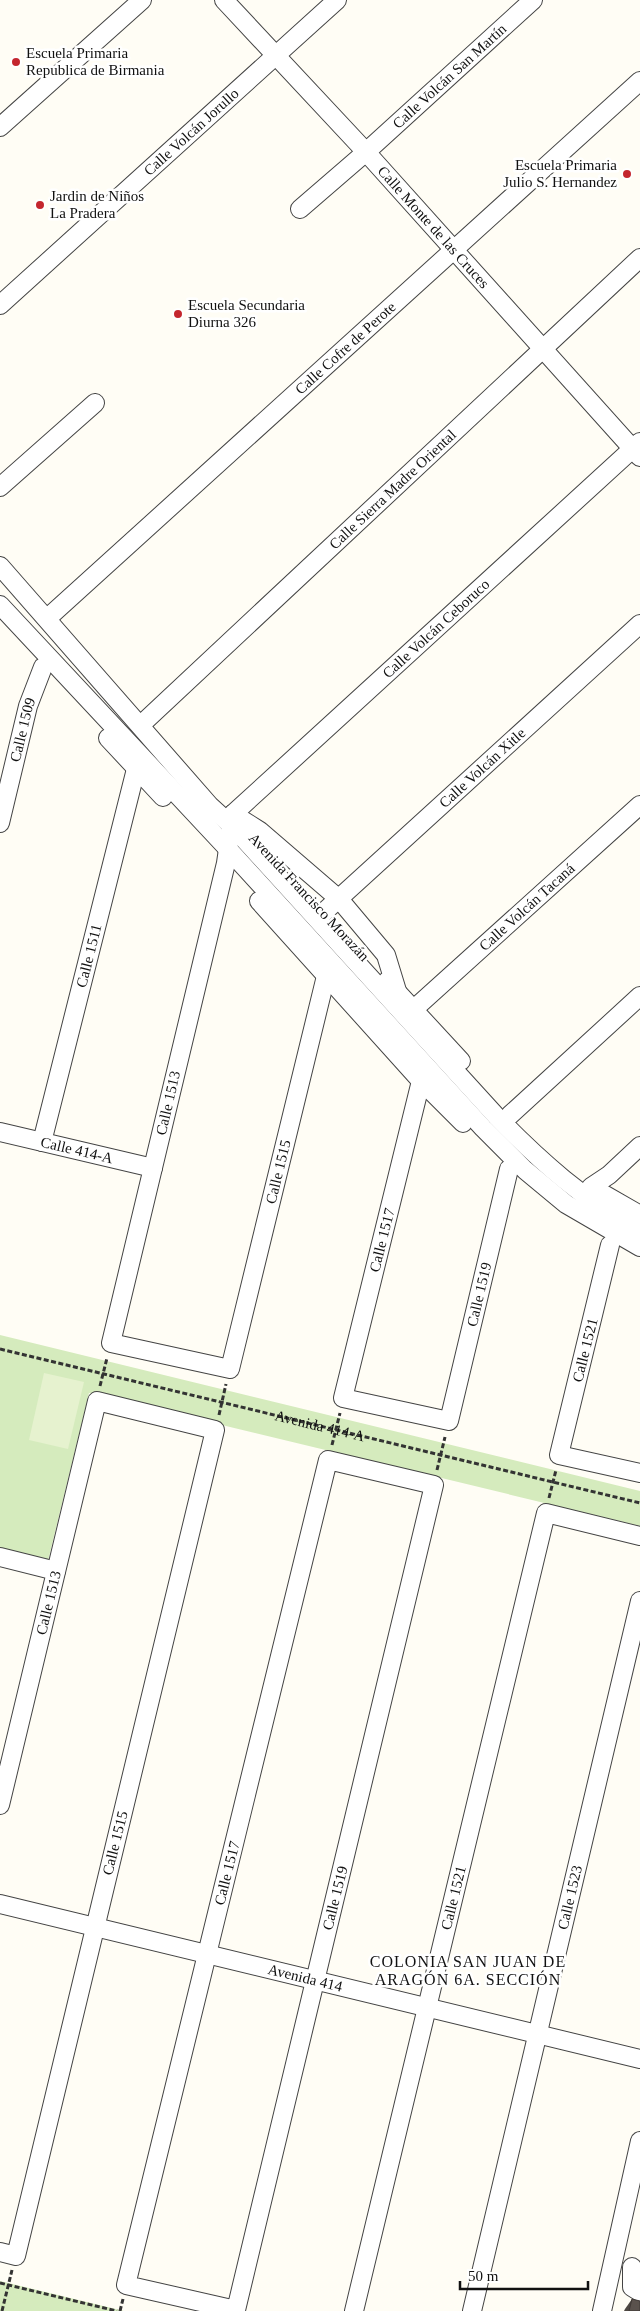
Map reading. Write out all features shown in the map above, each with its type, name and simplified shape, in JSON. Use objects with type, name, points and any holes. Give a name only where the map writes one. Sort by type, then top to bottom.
[{"type":"street","points":[[0,127],[142,0]]},
{"type":"street","name":"Calle Monte de las Cruces","points":[[224,0],[366,152],[637,449]]},
{"type":"street","name":"Calle Volcán Jorullo","points":[[0,305],[337,0]]},
{"type":"street","name":"Calle Volcán San Martín","points":[[300,208],[366,152],[532,0]]},
{"type":"street","name":"Calle Cofre de Perote","points":[[52,614],[640,81]]},
{"type":"street","name":"Calle Sierra Madre Oriental","points":[[145,721],[640,258]]},
{"type":"street","points":[[0,487],[95,403]]},
{"type":"street","name":"Calle Volcán Ceboruco","points":[[232,820],[637,449]]},
{"type":"street","name":"Avenida Francisco Morazán","points":[[0,555],[232,820],[324,912],[510,1115],[546,1150],[591,1187],[640,1215]]},
{"type":"street","points":[[0,566],[210,806],[232,820],[260,831],[339,899],[386,955],[397,992]]},
{"type":"street","points":[[0,605],[227,856],[483,1128],[525,1170],[566,1204],[640,1247]]},
{"type":"street","points":[[0,621],[136,769],[227,856],[326,976],[421,1081],[509,1169],[558,1209],[610,1245],[640,1260]]},
{"type":"street","name":"Calle Volcán Xitle","points":[[324,912],[640,624]]},
{"type":"street","name":"Calle 1509","points":[[0,823],[28,706],[43,667]]},
{"type":"street","name":"Calle 1511","points":[[42,1142],[136,769]]},
{"type":"street","name":"Calle Volcán Tacaná","points":[[414,1009],[640,806]]},
{"type":"street","points":[[232,820],[410,1023],[538,1158],[579,1191],[640,1230]]},
{"type":"street","name":"Calle 1513","points":[[111,1343],[227,856],[232,820]]},
{"type":"street","name":"Calle 1515","points":[[230,1369],[326,976]]},
{"type":"street","points":[[510,1115],[640,996]]},
{"type":"street","name":"Calle 1517","points":[[343,1398],[421,1081]]},
{"type":"street","name":"Calle 414-A","points":[[0,1132],[153,1168]]},
{"type":"street","points":[[591,1187],[609,1175],[640,1146]]},
{"type":"street","name":"Calle 1519","points":[[449,1421],[509,1169]]},
{"type":"street","name":"Calle 1521","points":[[560,1455],[610,1245]]},
{"type":"street","points":[[111,1343],[230,1369]]},
{"type":"street","points":[[343,1398],[449,1421]]},
{"type":"street","points":[[97,1401],[216,1430]]},
{"type":"street","name":"Calle 1513","points":[[0,1805],[97,1401]]},
{"type":"street","name":"Calle 1515","points":[[8,2254],[95,1927],[216,1430]]},
{"type":"street","points":[[560,1455],[640,1473]]},
{"type":"street","name":"Calle 1517","points":[[236,2310],[126,2285],[328,1460]]},
{"type":"street","name":"Avenida 414-A","points":[[328,1460],[434,1485]]},
{"type":"street","name":"Calle 1519","points":[[236,2310],[434,1485]]},
{"type":"street","points":[[546,1513],[640,1536]]},
{"type":"street","name":"Calle 1521","points":[[354,2311],[546,1513]]},
{"type":"street","points":[[0,1557],[56,1571]]},
{"type":"street","name":"Calle 1523","points":[[472,2311],[640,1600]]},
{"type":"street","name":"Avenida 414","points":[[0,1904],[640,2059]]},
{"type":"street","points":[[602,2311],[640,2141]]},
{"type":"street","points":[[614,2263],[636,2268],[632,2287],[640,2292]]},
{"type":"path","points":[[97,1401],[111,1343]]},
{"type":"path","name":"Avenida 414-A","points":[[0,1349],[640,1503]]},
{"type":"path","points":[[216,1430],[230,1369]]},
{"type":"path","points":[[328,1460],[343,1398]]},
{"type":"path","points":[[434,1485],[449,1421]]},
{"type":"path","points":[[546,1513],[560,1455]]},
{"type":"path","points":[[2,2311],[8,2285],[8,2254]]},
{"type":"path","points":[[0,2283],[117,2311]]},
{"type":"green space","points":[[0,1335],[640,1491],[640,1526],[89,1393],[48,1561],[0,1549]]},
{"type":"green space","points":[[44,1373],[84,1382],[68,1449],[29,1440]]},
{"type":"green space","points":[[0,2281],[124,2311],[0,2311]]},
{"type":"building","points":[[632,2299],[640,2301],[640,2311],[629,2311]]},
{"type":"place","name":"Escuela Primaria Republica de Birmania","points":[[16,62]]},
{"type":"place","name":"Escuela Primaria Julio S. Hernandez","points":[[627,174]]},
{"type":"place","name":"Jardin de Niños La Pradera","points":[[40,205]]},
{"type":"place","name":"Escuela Secundaria Diurna 326","points":[[178,314]]},
{"type":"district","name":"COLONIA SAN JUAN DE ARAGÓN 6A. SECCIÓN","points":[[468,1970]]}]
